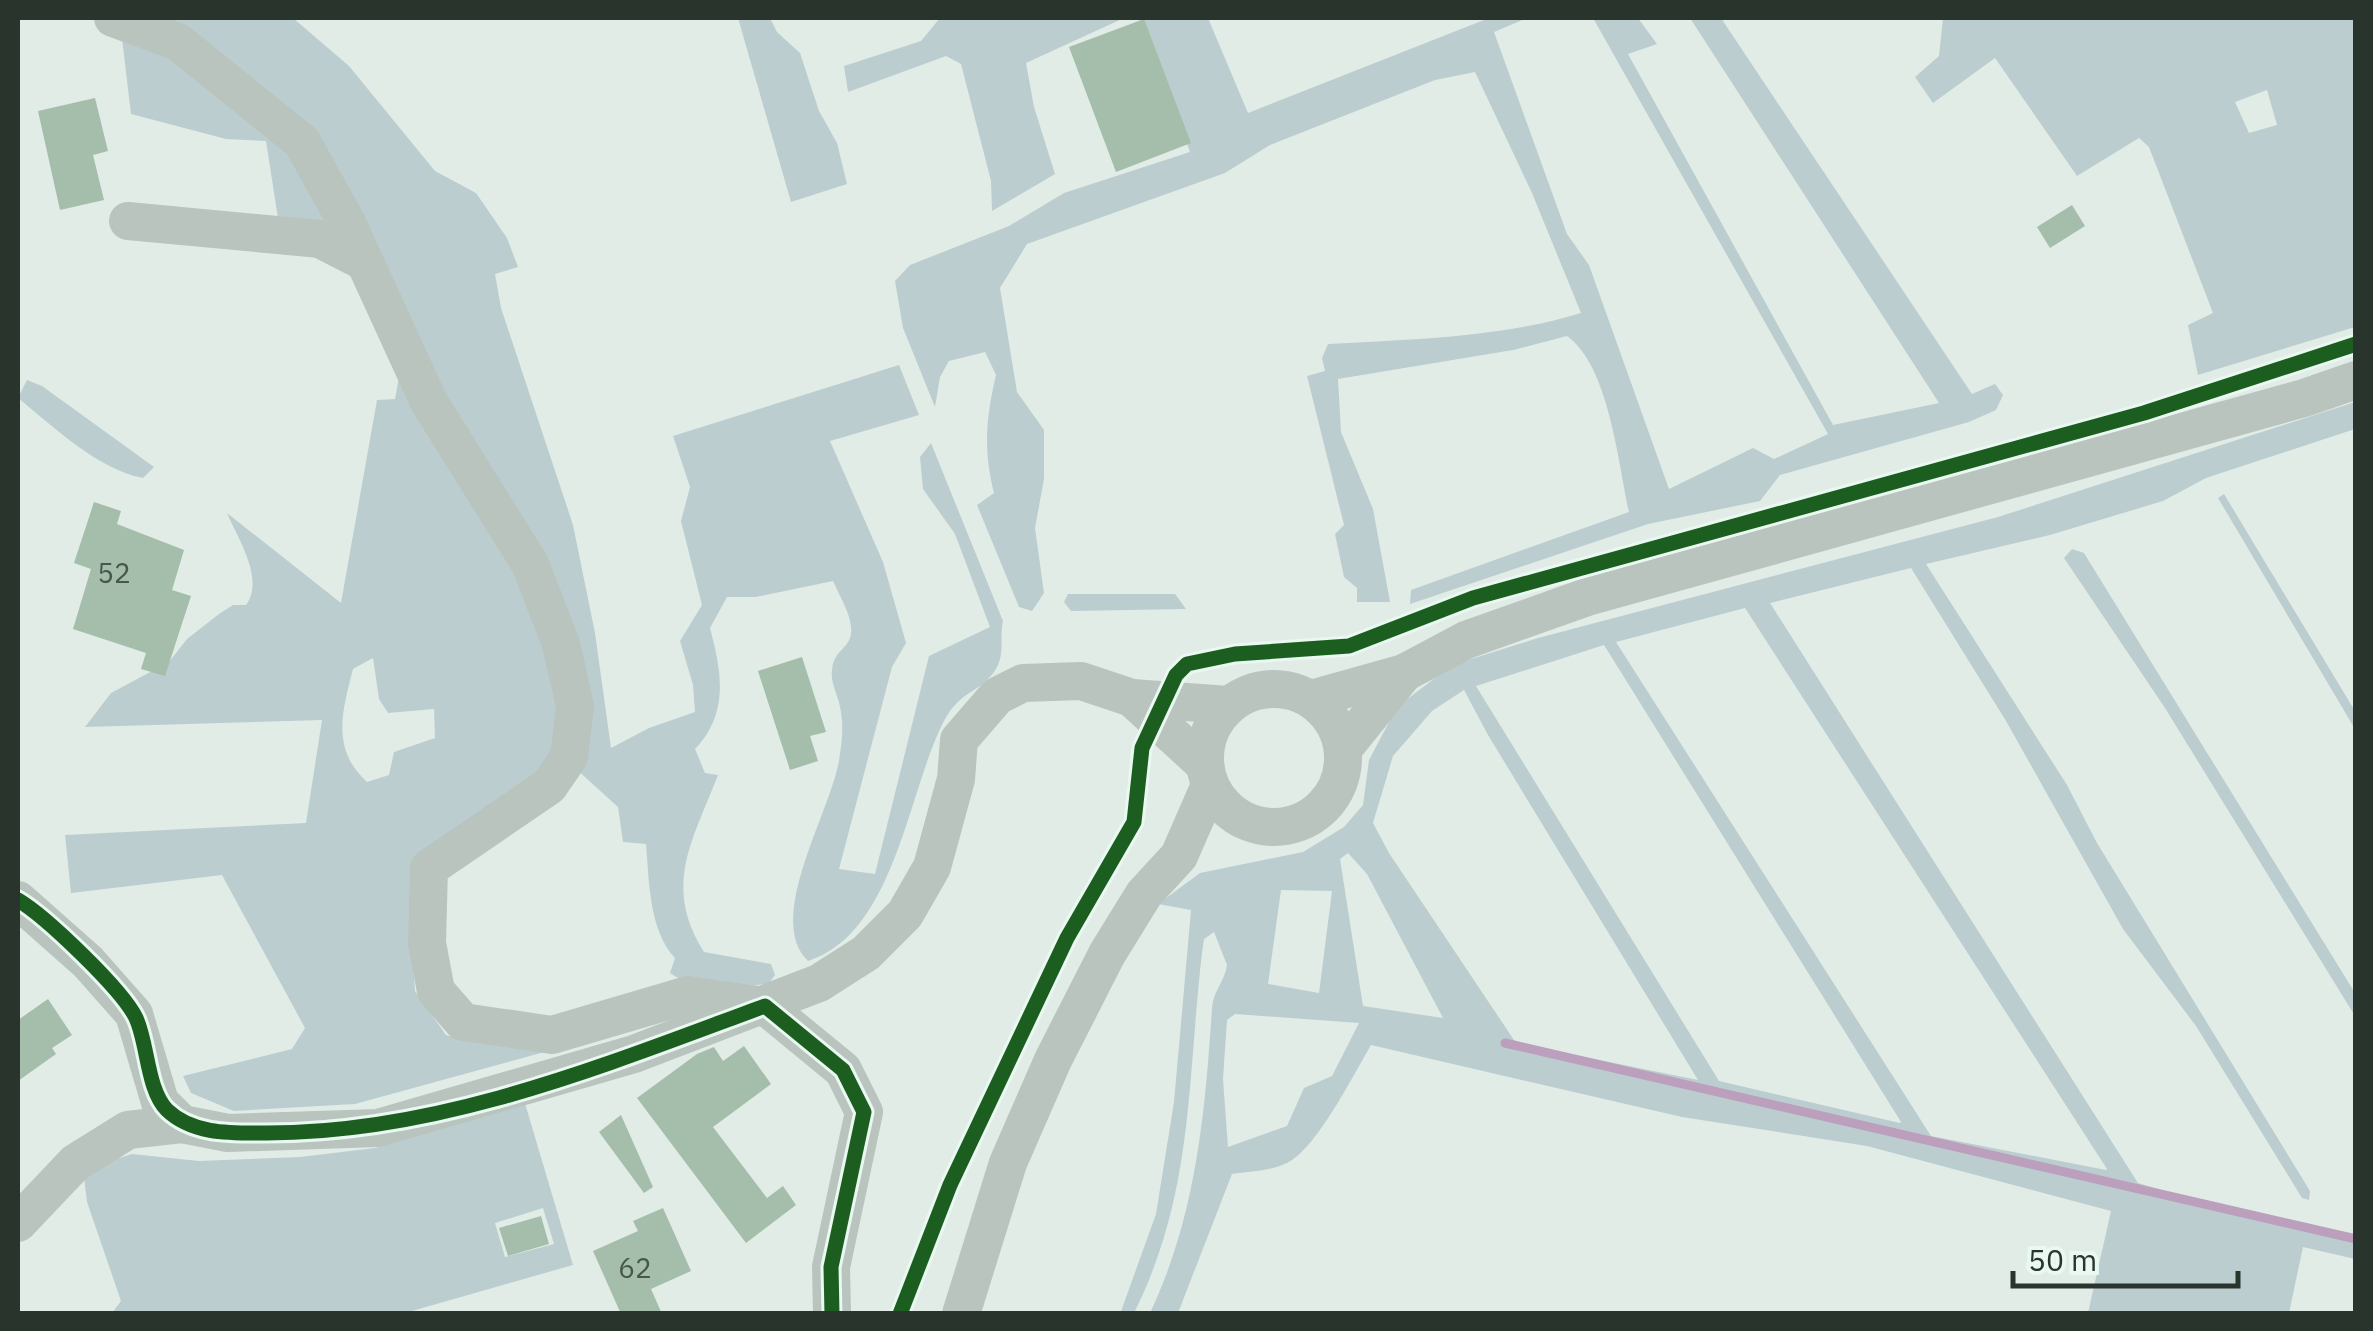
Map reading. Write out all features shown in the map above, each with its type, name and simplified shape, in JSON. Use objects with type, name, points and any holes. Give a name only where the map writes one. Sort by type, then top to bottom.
[{"type":"street","points":[[113,18],[178,42],[302,142],[429,402],[530,564],[561,644],[575,706],[569,757],[549,786],[429,868],[427,943],[436,991],[463,1022],[552,1035],[688,994],[765,1006],[843,1070],[864,1112],[832,1266],[832,1314]]},
{"type":"street","points":[[128,221],[320,239],[363,261]]},
{"type":"street","points":[[1311,699],[1404,673],[1466,640],[1588,598],[2304,398],[2356,380]]},
{"type":"street","points":[[1179,856],[1256,825],[1295,824],[1326,803],[1337,786],[1343,749],[1404,673]]},
{"type":"street","points":[[18,1223],[75,1163],[128,1130],[182,1124],[228,1132],[378,1128],[544,1083],[765,1006],[819,983],[866,953],[905,914],[932,867],[956,779],[959,740],[997,696],[1023,683],[1081,681],[1132,698],[1228,705]]},
{"type":"street","points":[[961,1314],[1008,1164],[1052,1060],[1144,894],[1179,856],[1207,775],[1206,742],[1228,705],[1247,693],[1268,688],[1291,690],[1311,699],[1332,721],[1343,749]]},
{"type":"street","points":[[1132,698],[1207,775],[1229,810],[1256,825]]},
{"type":"street","points":[[18,900],[88,962],[134,1014],[160,1102],[182,1124]]},
{"type":"shaded area","points":[[156,18],[293,18],[349,66],[435,171],[476,193],[507,238],[518,267],[495,274],[501,308],[573,525],[595,633],[611,748],[649,728],[695,712],[693,685],[680,641],[702,605],[681,521],[690,487],[673,436],[899,365],[919,415],[830,441],[883,562],[906,643],[892,667],[839,869],[875,874],[929,656],[990,627],[955,534],[923,489],[920,457],[931,443],[1003,621],[1001,653],[994,672],[954,706],[941,727],[878,894],[860,923],[837,946],[808,961],[796,942],[793,919],[804,864],[834,782],[841,747],[841,714],[832,670],[851,630],[848,613],[833,581],[756,597],[727,597],[710,628],[720,692],[713,721],[695,749],[705,773],[718,775],[686,863],[685,906],[704,952],[771,964],[775,975],[769,983],[732,987],[705,986],[680,979],[670,973],[675,958],[655,920],[646,844],[623,842],[618,807],[575,768],[586,711],[431,384],[350,190],[326,152]]},
{"type":"shaded area","points":[[738,18],[770,18],[777,32],[800,53],[819,111],[837,143],[847,184],[791,202]]},
{"type":"shaded area","points":[[940,18],[1124,18],[1026,63],[1034,107],[1055,174],[992,211],[991,181],[961,64],[946,56],[848,92],[844,66],[921,41]]},
{"type":"shaded area","points":[[1141,18],[1208,18],[1248,113],[1489,18],[1527,18],[1494,32],[1567,234],[1589,265],[1669,489],[1753,448],[1774,459],[1828,434],[1593,18],[1638,18],[1657,44],[1628,54],[1833,425],[1939,403],[1690,18],[1721,18],[1972,394],[1995,384],[2003,395],[1996,410],[1969,422],[1780,475],[1760,501],[1648,524],[1410,604],[1411,590],[1629,512],[1602,392],[1593,369],[1567,336],[1513,350],[1338,379],[1341,432],[1373,509],[1390,602],[1357,602],[1357,588],[1344,577],[1335,534],[1344,525],[1307,376],[1325,371],[1322,358],[1328,344],[1487,332],[1581,313],[1532,193],[1475,72],[1435,80],[1270,145],[1225,173],[1027,244],[1000,288],[1017,392],[1044,430],[1044,479],[1035,528],[1044,593],[1032,611],[1019,607],[977,505],[994,493],[987,434],[996,375],[985,352],[949,361],[940,377],[935,407],[903,328],[895,281],[910,265],[1009,226],[1064,193],[1190,152]]},
{"type":"shaded area","points":[[1943,18],[2355,18],[2355,327],[2198,375],[2188,325],[2213,313],[2149,147],[2139,138],[2077,176],[1995,58],[1933,103],[1915,77],[1939,56]],"holes":[[[2267,90],[2277,125],[2249,133],[2235,102]]]},
{"type":"shaded area","points":[[121,30],[145,40],[270,128],[340,226],[279,225],[266,141],[226,139],[131,114]]},
{"type":"shaded area","points":[[400,372],[518,559],[564,710],[551,760],[462,838],[410,922],[415,991],[446,1035],[481,1043],[559,1048],[355,1104],[234,1111],[191,1093],[183,1076],[292,1049],[305,1028],[222,875],[71,893],[65,835],[306,823],[322,720],[85,727],[111,693],[169,662],[187,639],[219,614],[233,605],[246,605],[253,583],[251,571],[227,513],[341,603],[377,400],[395,399]],"holes":[[[373,658],[379,699],[388,713],[434,709],[435,738],[394,752],[389,775],[367,782],[348,756],[342,729],[353,669]]]},
{"type":"shaded area","points":[[27,380],[42,386],[154,467],[143,478],[109,466],[77,446],[18,398]]},
{"type":"shaded area","points":[[2355,402],[2355,429],[2206,478],[2163,501],[2050,535],[1926,564],[2067,785],[2097,843],[2310,1191],[2309,1200],[2302,1198],[2196,1026],[2123,929],[2006,721],[1911,568],[1770,603],[2138,1183],[2207,1204],[2355,1236],[2355,1259],[2303,1247],[2289,1313],[2088,1313],[2111,1211],[1867,1146],[1682,1117],[1371,1045],[1335,1107],[1302,1151],[1279,1166],[1232,1174],[1178,1313],[1150,1313],[1178,1239],[1196,1164],[1213,1002],[1227,965],[1214,932],[1204,939],[1185,1136],[1168,1224],[1134,1313],[1120,1314],[1156,1214],[1174,1102],[1191,910],[1158,904],[1200,873],[1303,852],[1344,827],[1363,805],[1369,760],[1397,707],[1452,665],[1538,638],[1998,517]],"holes":[[[1745,608],[2107,1169],[1931,1136],[1616,642]],[[1604,645],[1900,1123],[1719,1081],[1476,686]],[[1464,690],[1698,1080],[1516,1043],[1373,823],[1393,756],[1432,711]],[[1348,853],[1367,874],[1443,1018],[1363,1006],[1340,859]],[[1281,890],[1332,891],[1319,993],[1268,984]],[[1235,1014],[1359,1023],[1332,1076],[1304,1088],[1287,1126],[1228,1147],[1223,1079],[1227,1020]]]},
{"type":"shaded area","points":[[2224,494],[2355,711],[2355,729],[2218,498]]},
{"type":"shaded area","points":[[2072,549],[2084,553],[2355,993],[2355,1016],[2165,708],[2064,558]]},
{"type":"shaded area","points":[[1068,594],[1175,594],[1186,609],[1071,611],[1064,602]]},
{"type":"shaded area","points":[[524,1100],[573,1265],[405,1313],[112,1313],[121,1301],[87,1202],[83,1169],[132,1154],[199,1161],[300,1157],[375,1148]],"holes":[[[543,1208],[554,1244],[505,1257],[495,1223]]]},
{"type":"building","points":[[1144,19],[1191,143],[1116,172],[1069,47]]},
{"type":"building","points":[[95,98],[108,151],[93,155],[104,200],[60,210],[38,111]]},
{"type":"building","points":[[2072,205],[2085,226],[2050,248],[2037,227]]},
{"type":"building","points":[[94,502],[121,511],[117,524],[184,550],[172,590],[191,596],[165,676],[141,669],[146,653],[73,629],[91,569],[74,563]]},
{"type":"building","points":[[802,657],[826,732],[810,736],[818,761],[790,770],[758,671]]},
{"type":"building","points":[[48,999],[72,1035],[52,1048],[56,1054],[18,1081],[18,1020]]},
{"type":"building","points":[[744,1046],[771,1084],[713,1127],[767,1198],[783,1186],[796,1205],[746,1243],[637,1098],[697,1054],[714,1047],[723,1061]]},
{"type":"building","points":[[621,1115],[653,1187],[644,1193],[599,1132]]},
{"type":"building","points":[[663,1208],[691,1271],[651,1289],[662,1314],[621,1314],[593,1251],[638,1231],[633,1221]]},
{"type":"building","points":[[541,1216],[549,1244],[508,1256],[499,1228]]},
{"type":"waterway","points":[[1505,1043],[2356,1239]]},
{"type":"cycle path","points":[[900,1314],[950,1185],[1067,938],[1134,822],[1142,748],[1176,675],[1187,664],[1235,654],[1349,646],[1473,598],[2144,413],[2356,344]]},
{"type":"cycle path","points":[[18,900],[82,954],[128,1005],[140,1029],[155,1091],[167,1110],[189,1124],[214,1131],[332,1130],[458,1108],[583,1072],[765,1006],[843,1070],[864,1112],[831,1267],[832,1314]]}]
